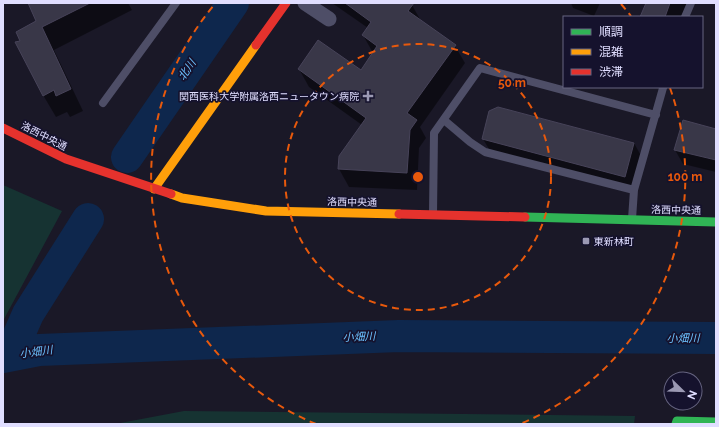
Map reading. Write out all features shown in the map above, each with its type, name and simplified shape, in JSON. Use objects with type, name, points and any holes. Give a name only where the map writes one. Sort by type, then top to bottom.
[{"type":"street","points":[[154,189],[286,3]]},
{"type":"street","points":[[305,3],[329,19]]},
{"type":"street","name":"洛西中央通","points":[[3,128],[66,159],[182,198],[266,211],[716,222]]},
{"type":"street","points":[[676,424],[677,421],[716,422]]},
{"type":"lane","points":[[103,103],[176,3]]},
{"type":"lane","points":[[685,16],[691,3]]},
{"type":"lane","points":[[433,215],[434,133],[480,68],[656,115]]},
{"type":"lane","points":[[632,220],[634,190],[663,88]]},
{"type":"lane","points":[[444,120],[470,142],[485,152],[634,190]]},
{"type":"green space","points":[[3,185],[62,211],[3,321]]},
{"type":"green space","points":[[184,411],[635,416],[634,424],[115,424]]},
{"type":"building","points":[[28,3],[90,3],[42,27],[71,89],[56,96],[54,90],[43,96],[15,42],[20,41],[16,32],[36,21]]},
{"type":"building","points":[[345,3],[414,3],[408,11],[456,45],[407,113],[417,120],[410,130],[407,173],[338,169],[339,156],[366,118],[298,69],[318,40],[361,70],[377,46],[362,35],[371,22]]},
{"type":"building","points":[[646,3],[670,3],[665,16],[640,16]]},
{"type":"building","points":[[498,107],[634,143],[625,177],[482,139],[489,111]]},
{"type":"building","points":[[683,120],[716,129],[716,160],[674,150]]},
{"type":"waterway","name":"北川","points":[[127,157],[233,3]]},
{"type":"waterway","name":"北川","points":[[10,355],[28,314],[88,219]]},
{"type":"waterway","name":"小畑川","points":[[3,357],[39,350],[399,336],[716,338]]},
{"type":"traffic: fast","points":[[525,217],[716,222]]},
{"type":"traffic: fast","points":[[676,424],[677,421],[716,422]]},
{"type":"traffic: slow","points":[[154,189],[256,45]]},
{"type":"traffic: slow","points":[[171,194],[182,198],[266,211],[399,214]]},
{"type":"traffic: jam","points":[[256,45],[286,3]]},
{"type":"traffic: jam","points":[[3,128],[66,159],[171,194]]},
{"type":"traffic: jam","points":[[399,214],[525,217]]},
{"type":"place","name":"関西医科大学附属洛西ニュータウン病院","points":[[368,96]]},
{"type":"place","name":"東新林町","points":[[586,241]]}]
